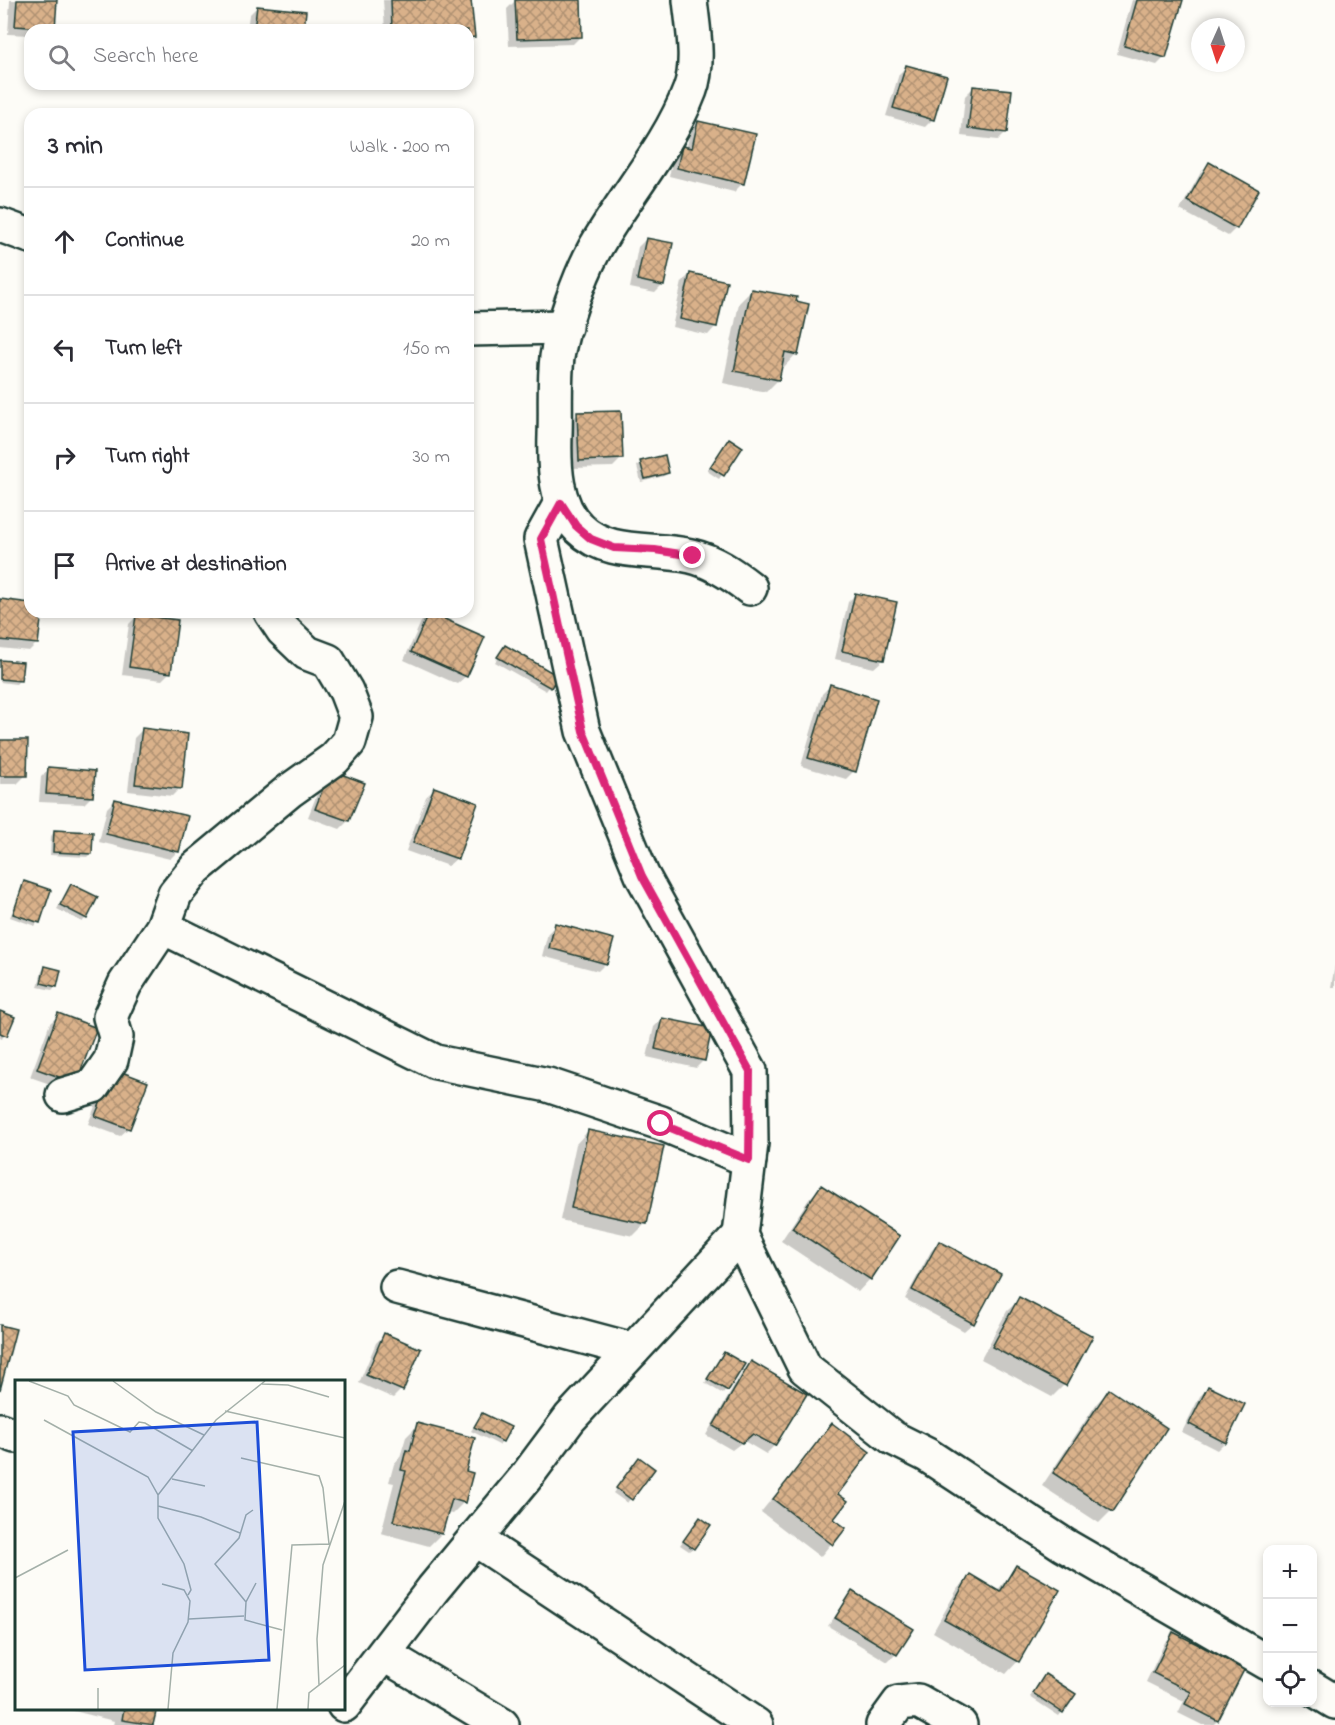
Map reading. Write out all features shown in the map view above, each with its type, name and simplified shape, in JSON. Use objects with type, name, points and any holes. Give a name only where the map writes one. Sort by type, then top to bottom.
[{"type":"street","points":[[690,0],[695,62],[691,88],[681,112],[594,251],[557,357],[554,456],[561,503],[576,526],[591,539],[614,548],[655,550],[693,556],[724,569],[750,588]]},
{"type":"street","points":[[0,225],[24,234]]},
{"type":"street","points":[[474,329],[566,327]]},
{"type":"street","points":[[561,503],[541,539],[583,731],[642,876],[750,1071],[749,1160],[740,1235],[805,1368],[893,1438],[927,1455],[1064,1545],[1263,1660]]},
{"type":"street","points":[[63,1095],[93,1086],[111,1060],[116,1037],[110,1017],[125,984],[162,927],[175,894],[196,867],[289,791],[334,759],[349,742],[356,717],[346,692],[328,661],[306,653],[283,630],[275,618]]},
{"type":"street","points":[[162,927],[436,1062],[548,1085],[661,1124],[749,1160]]},
{"type":"street","points":[[345,1704],[526,1477],[570,1418],[740,1235]]},
{"type":"street","points":[[397,1287],[633,1350]]},
{"type":"street","points":[[0,1430],[15,1436]]},
{"type":"street","points":[[475,1539],[756,1725]]},
{"type":"street","points":[[385,1655],[502,1725]]},
{"type":"street","points":[[1317,1691],[1335,1702]]},
{"type":"street","points":[[883,1725],[899,1703],[918,1701],[960,1725]]},
{"type":"street","points":[[325,1725],[338,1710]]},
{"type":"building","points":[[17,0],[57,0],[55,24],[15,26]]},
{"type":"building","points":[[391,0],[471,0],[474,24],[392,24]]},
{"type":"building","points":[[515,0],[581,0],[582,37],[517,39]]},
{"type":"building","points":[[1137,0],[1183,0],[1166,58],[1124,46]]},
{"type":"building","points":[[257,6],[306,11],[305,24],[255,24]]},
{"type":"building","points":[[906,65],[947,76],[934,120],[893,108]]},
{"type":"building","points":[[973,86],[1012,90],[1007,133],[968,128]]},
{"type":"building","points":[[698,121],[756,134],[744,184],[677,168],[682,146],[692,148]]},
{"type":"building","points":[[1209,162],[1259,190],[1237,229],[1187,201]]},
{"type":"building","points":[[646,238],[673,243],[664,286],[637,280]]},
{"type":"building","points":[[690,273],[727,281],[717,327],[680,319]]},
{"type":"building","points":[[751,289],[797,297],[796,301],[809,304],[798,355],[785,352],[779,380],[734,371]]},
{"type":"building","points":[[621,411],[623,459],[579,461],[577,412]]},
{"type":"building","points":[[729,438],[743,447],[724,476],[710,467]]},
{"type":"building","points":[[665,455],[669,473],[645,479],[640,461]]},
{"type":"building","points":[[855,593],[897,602],[884,660],[842,651]]},
{"type":"building","points":[[0,599],[24,602],[24,618],[41,618],[38,644],[0,640]]},
{"type":"building","points":[[136,618],[178,620],[171,673],[129,667]]},
{"type":"building","points":[[426,618],[442,618],[485,637],[467,677],[411,652]]},
{"type":"building","points":[[505,645],[558,676],[551,688],[497,657]]},
{"type":"building","points":[[0,660],[23,662],[21,681],[0,679]]},
{"type":"building","points":[[830,684],[877,699],[856,772],[808,758]]},
{"type":"building","points":[[142,728],[188,734],[182,789],[135,784]]},
{"type":"building","points":[[0,740],[28,740],[27,776],[0,776]]},
{"type":"building","points":[[48,767],[95,771],[93,797],[46,794]]},
{"type":"building","points":[[330,770],[365,783],[349,821],[315,809]]},
{"type":"building","points":[[434,787],[478,803],[458,859],[413,843]]},
{"type":"building","points":[[115,799],[188,816],[179,852],[106,834]]},
{"type":"building","points":[[54,830],[93,832],[92,854],[53,852]]},
{"type":"building","points":[[24,881],[51,890],[40,923],[13,914]]},
{"type":"building","points":[[71,884],[98,897],[87,919],[60,905]]},
{"type":"building","points":[[555,923],[614,939],[607,964],[549,948]]},
{"type":"building","points":[[45,966],[61,970],[57,987],[41,983]]},
{"type":"building","points":[[0,1011],[15,1017],[7,1036],[0,1033]]},
{"type":"building","points":[[58,1013],[97,1028],[76,1083],[37,1069]]},
{"type":"building","points":[[662,1018],[712,1028],[705,1061],[655,1049]]},
{"type":"building","points":[[114,1069],[148,1082],[130,1129],[95,1116]]},
{"type":"building","points":[[588,1130],[664,1146],[647,1224],[571,1208]]},
{"type":"building","points":[[821,1185],[900,1236],[871,1280],[792,1228]]},
{"type":"building","points":[[939,1241],[1001,1274],[974,1324],[912,1290]]},
{"type":"building","points":[[1019,1297],[1093,1336],[1066,1386],[992,1347]]},
{"type":"building","points":[[0,1325],[16,1329],[0,1390]]},
{"type":"building","points":[[384,1333],[421,1349],[403,1391],[366,1375]]},
{"type":"building","points":[[724,1352],[745,1364],[728,1391],[707,1379]]},
{"type":"building","points":[[751,1361],[807,1394],[775,1446],[753,1434],[742,1443],[713,1426]]},
{"type":"building","points":[[1208,1386],[1245,1404],[1226,1443],[1189,1424]]},
{"type":"building","points":[[1109,1389],[1167,1428],[1113,1512],[1053,1473]]},
{"type":"building","points":[[482,1413],[511,1427],[503,1442],[474,1427]]},
{"type":"building","points":[[417,1423],[475,1438],[466,1471],[473,1473],[465,1503],[452,1499],[442,1534],[393,1521],[406,1471],[401,1470],[406,1450],[410,1451]]},
{"type":"building","points":[[832,1423],[870,1452],[838,1494],[848,1501],[834,1519],[846,1528],[833,1545],[773,1499]]},
{"type":"building","points":[[639,1457],[655,1469],[632,1500],[616,1488]]},
{"type":"building","points":[[700,1517],[711,1525],[694,1549],[683,1541]]},
{"type":"building","points":[[1016,1565],[1060,1590],[1019,1662],[944,1620],[970,1574],[1000,1592]]},
{"type":"building","points":[[852,1591],[914,1629],[897,1655],[835,1618]]},
{"type":"building","points":[[1173,1632],[1245,1668],[1218,1721],[1185,1704],[1191,1692],[1153,1673]]},
{"type":"building","points":[[1045,1674],[1076,1694],[1063,1713],[1033,1693]]},
{"type":"building","points":[[124,1710],[157,1710],[153,1725],[122,1720]]},
{"type":"route","points":[[661,1124],[749,1160],[751,1143],[750,1071],[642,876],[583,731],[541,539],[561,503],[576,526],[591,539],[614,548],[655,550],[693,556]]}]
